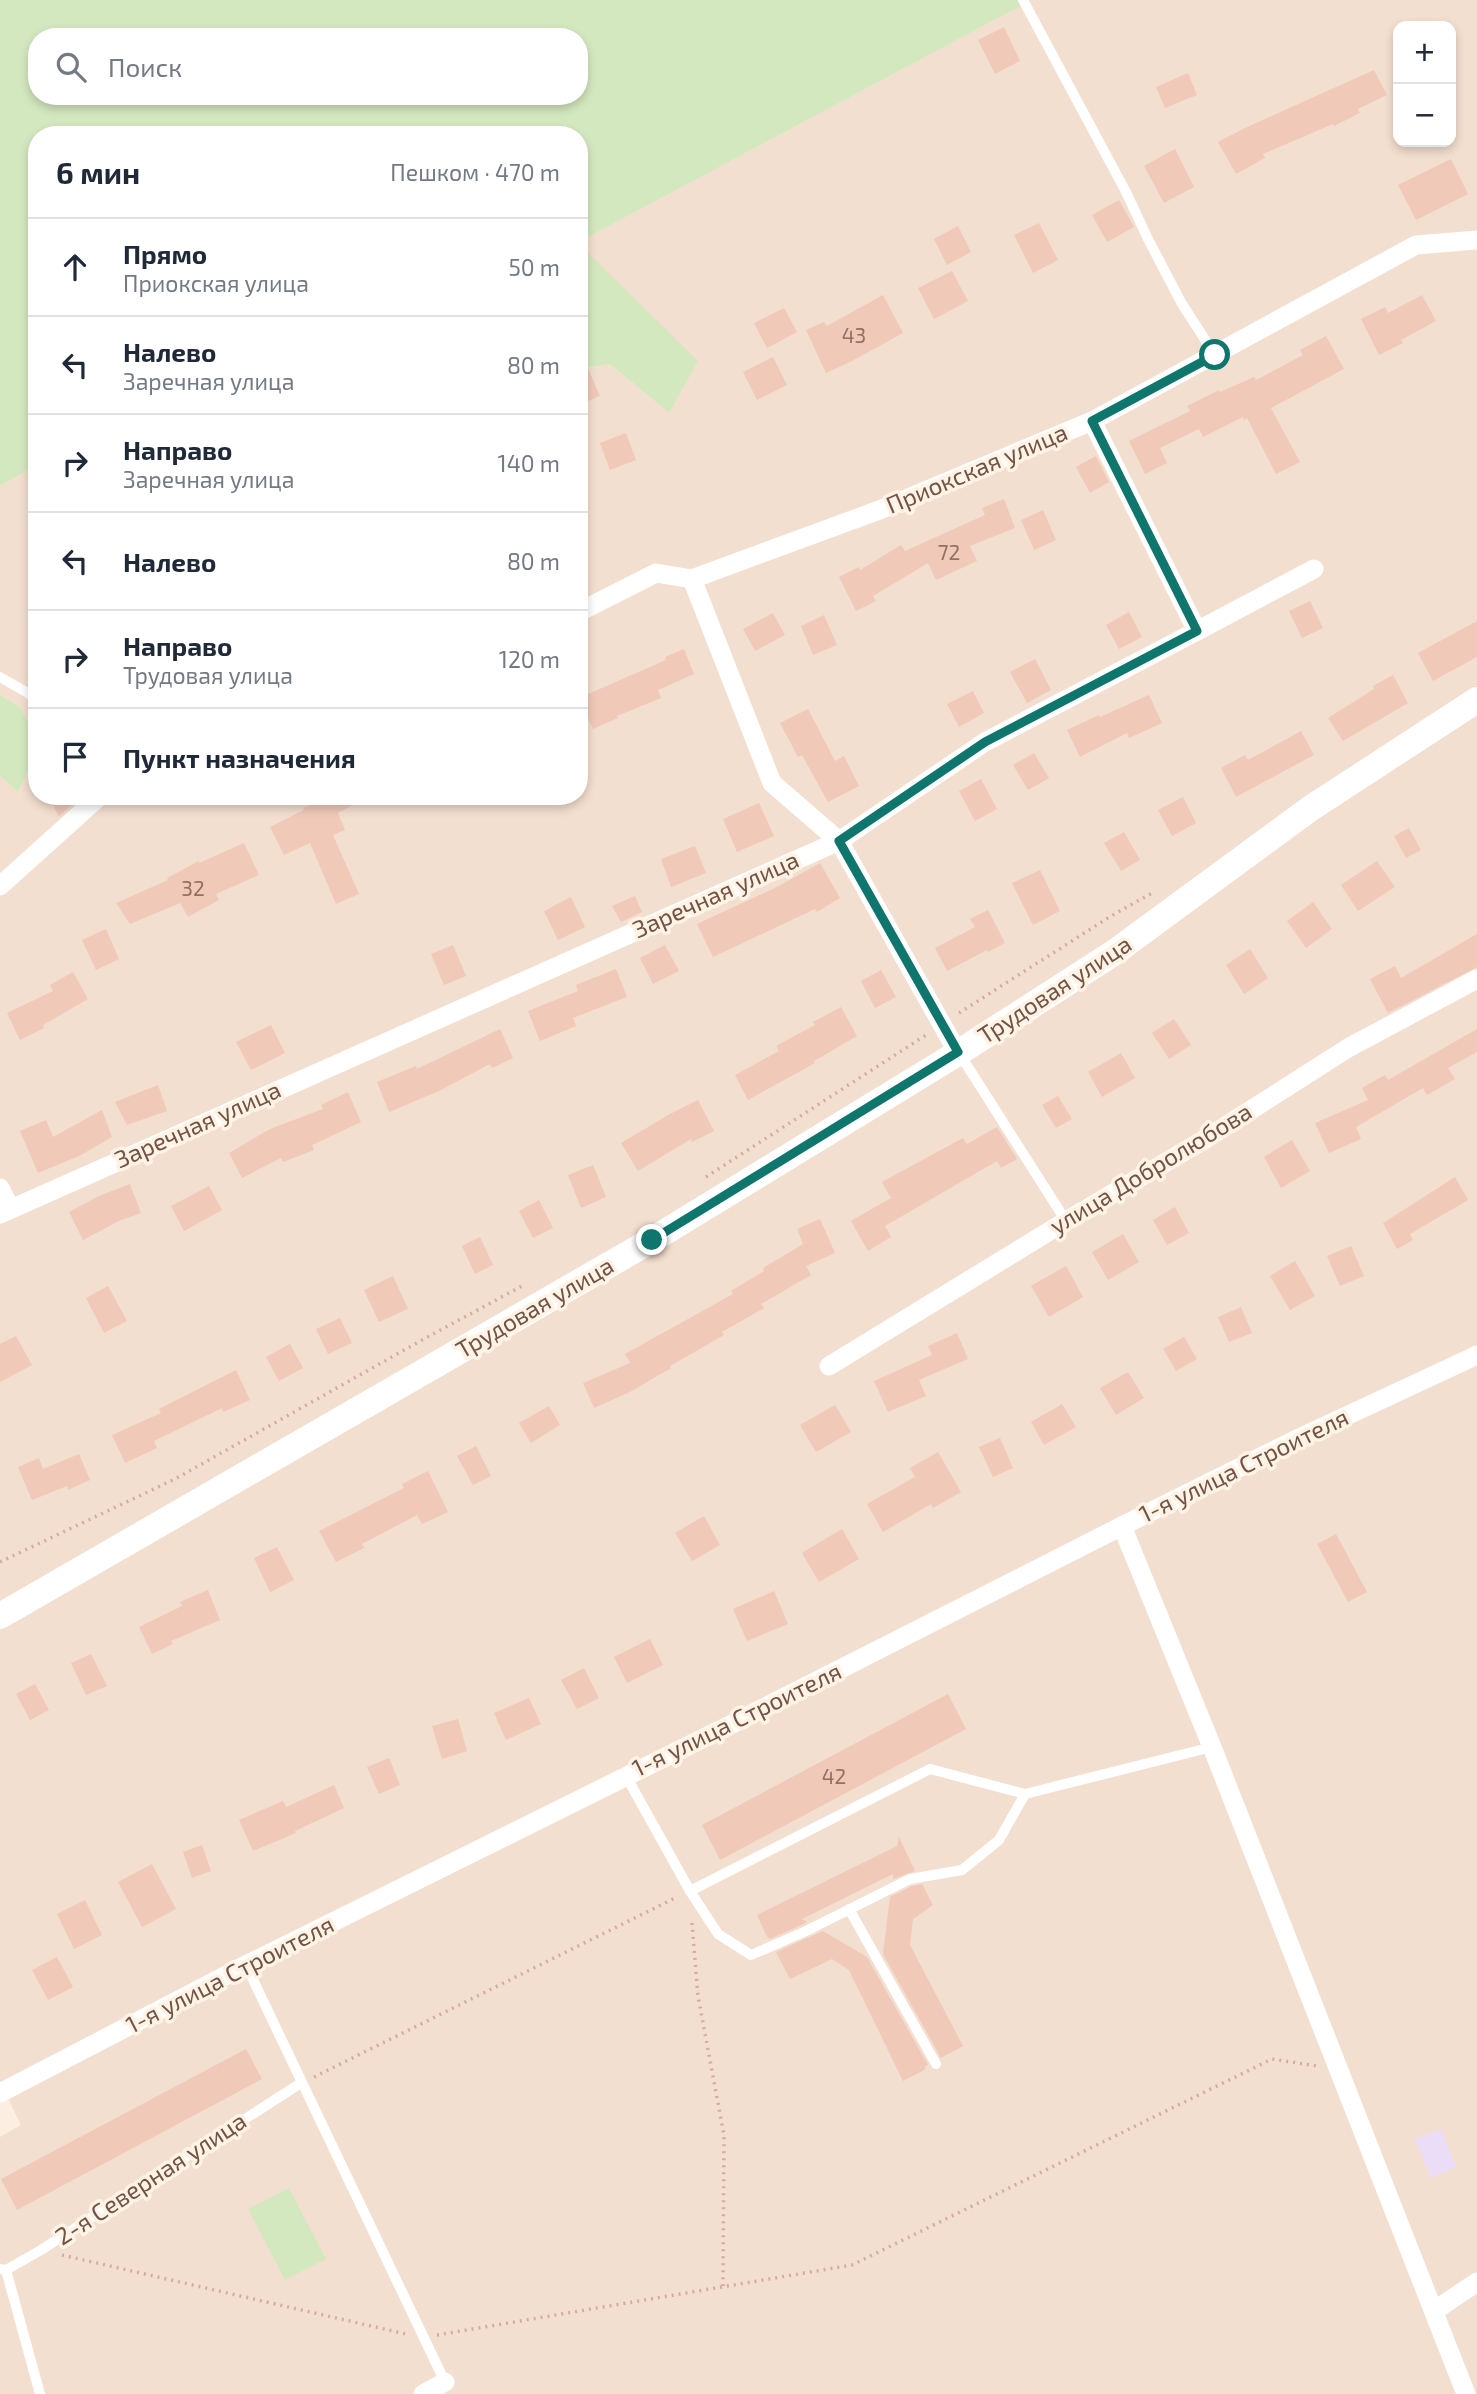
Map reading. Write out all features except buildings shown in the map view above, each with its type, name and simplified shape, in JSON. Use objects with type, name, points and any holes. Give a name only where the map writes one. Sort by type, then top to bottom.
[{"type":"street","name":"Приокская улица","points":[[588,607],[656,573],[692,579],[882,509],[1092,421],[1416,245],[1477,240]]},
{"type":"street","points":[[1092,421],[1197,631]]},
{"type":"street","name":"Заречная улица","points":[[5,1211],[839,841],[985,742],[1314,569]]},
{"type":"street","points":[[692,579],[772,783],[839,841],[958,1052]]},
{"type":"street","name":"Трудовая улица","points":[[0,1616],[580,1282],[958,1052],[1115,952],[1311,808],[1477,700]]},
{"type":"street","points":[[0,886],[90,805]]},
{"type":"street","name":"улица Добролюбова","points":[[830,1366],[1207,1138],[1348,1048],[1477,979]]},
{"type":"street","points":[[0,1188],[5,1211]]},
{"type":"street","name":"1-я улица Строителя","points":[[0,2093],[246,1965],[742,1719],[1122,1526],[1299,1438],[1477,1355]]},
{"type":"street","points":[[1122,1526],[1212,1747],[1466,2394]]},
{"type":"street","points":[[1434,2311],[1477,2282]]},
{"type":"street","points":[[423,2394],[445,2382]]},
{"type":"lane","points":[[1023,0],[1126,192],[1182,304],[1215,355]]},
{"type":"lane","points":[[0,677],[28,693]]},
{"type":"lane","points":[[958,1052],[1066,1221]]},
{"type":"lane","points":[[690,1891],[930,1769],[1025,1794],[1212,1747]]},
{"type":"lane","points":[[626,1775],[690,1891],[718,1934],[751,1955],[910,1879],[962,1870],[999,1840],[1025,1794]]},
{"type":"lane","points":[[849,1909],[936,2064]]},
{"type":"lane","points":[[246,1965],[445,2382]]},
{"type":"lane","name":"2-я Северная улица","points":[[3,2269],[41,2250],[301,2083]]},
{"type":"lane","points":[[3,2269],[40,2394]]},
{"type":"path","points":[[703,1180],[1111,916],[1158,890]]},
{"type":"path","points":[[0,1562],[175,1479],[530,1282]]},
{"type":"path","points":[[301,2083],[690,1891],[698,1996],[724,2136],[723,2286]]},
{"type":"path","points":[[41,2250],[424,2338],[852,2265],[1272,2059],[1339,2070]]},
{"type":"shaded area","points":[[1032,0],[1477,0],[1477,2394],[0,2394],[0,2137],[21,2125],[0,2082],[0,776],[18,792],[28,770],[28,805],[588,805],[588,368],[610,364],[669,413],[588,259],[588,237]]},
{"type":"shaded area","points":[[28,470],[28,722],[19,706],[0,695],[0,486]]},
{"type":"shaded area","points":[[1441,2129],[1456,2167],[1431,2178],[1415,2139]]},
{"type":"green space","points":[[0,0],[1032,0],[588,237],[588,126],[28,126],[28,470],[0,486]]},
{"type":"green space","points":[[588,253],[698,361],[669,413],[610,364],[588,368]]},
{"type":"green space","points":[[0,695],[19,706],[28,722],[28,770],[18,792],[0,776]]},
{"type":"green space","points":[[289,2188],[326,2259],[285,2280],[248,2209]]},
{"type":"route","points":[[652,1240],[958,1052],[839,841],[985,742],[1197,631],[1092,421],[1215,355]]}]
